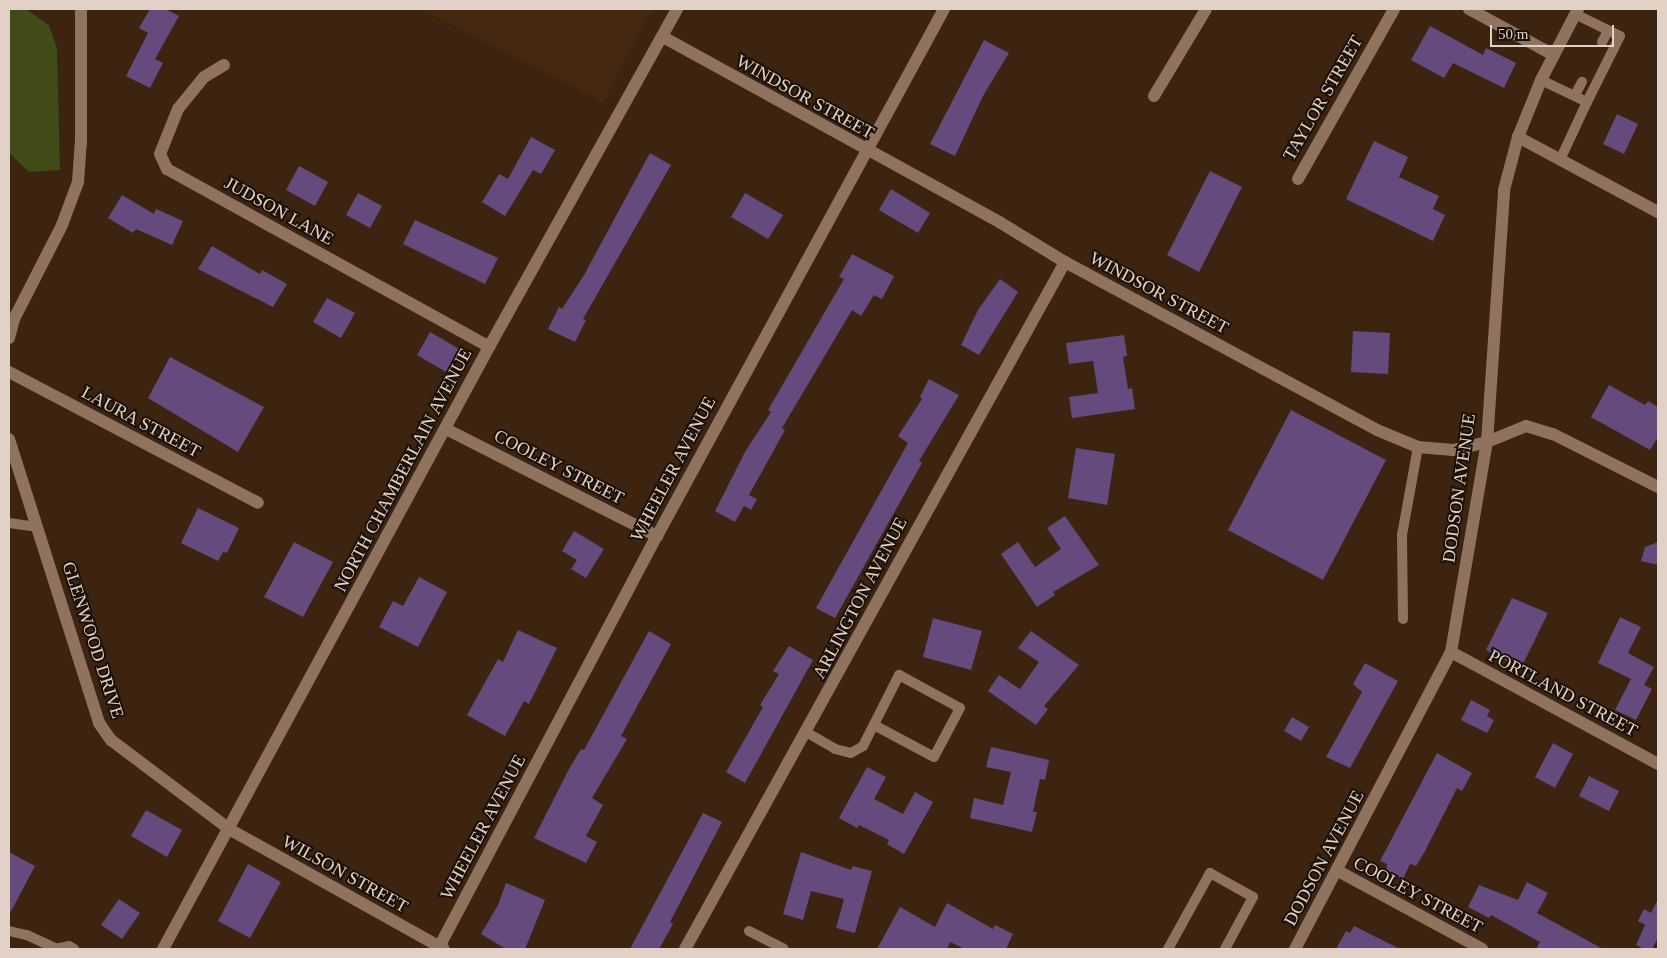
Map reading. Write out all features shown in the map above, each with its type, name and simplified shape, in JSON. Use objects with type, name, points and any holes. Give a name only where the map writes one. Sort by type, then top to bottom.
[{"type":"street","points":[[9,338],[14,319],[62,225],[78,182],[82,143],[81,9]]},
{"type":"street","name":"NORTH CHAMBERLAIN AVENUE","points":[[163,949],[489,347],[677,9]]},
{"type":"street","name":"WHEELER AVENUE","points":[[441,948],[657,536],[944,9]]},
{"type":"street","points":[[1154,96],[1206,9]]},
{"type":"street","name":"TAYLOR STREET","points":[[1298,179],[1394,9]]},
{"type":"street","points":[[1469,9],[1552,54]]},
{"type":"street","name":"DODSON AVENUE","points":[[1296,949],[1451,652],[1487,442],[1504,190],[1518,138],[1541,80],[1552,54],[1576,12]]},
{"type":"street","name":"WINDSOR STREET","points":[[663,37],[866,150],[1001,222],[1065,262],[1377,430],[1418,446],[1453,450],[1487,442],[1526,426],[1553,434],[1658,487]]},
{"type":"street","name":"JUDSON LANE","points":[[224,65],[204,77],[178,110],[160,154],[167,169],[489,347]]},
{"type":"street","points":[[1518,138],[1658,212]]},
{"type":"street","name":"ARLINGTON AVENUE","points":[[685,949],[1065,262]]},
{"type":"street","name":"LAURA STREET","points":[[9,372],[258,503]]},
{"type":"street","name":"COOLEY STREET","points":[[446,429],[657,536]]},
{"type":"street","name":"GLENWOOD DRIVE","points":[[9,438],[99,724],[111,740],[229,829]]},
{"type":"street","name":"PORTLAND STREET","points":[[1451,652],[1658,764]]},
{"type":"street","name":"WILSON STREET","points":[[229,829],[441,948]]},
{"type":"street","name":"COOLEY STREET","points":[[1338,871],[1482,949]]},
{"type":"lane","points":[[1560,160],[1620,36],[1576,12]]},
{"type":"lane","points":[[1602,42],[1608,31]]},
{"type":"lane","points":[[1541,80],[1587,102]]},
{"type":"lane","points":[[1575,95],[1582,82]]},
{"type":"lane","points":[[1403,620],[1402,535],[1418,446]]},
{"type":"lane","points":[[9,523],[37,527]]},
{"type":"lane","points":[[806,732],[835,749],[851,753],[863,746],[899,675],[960,708],[934,756],[874,725]]},
{"type":"lane","points":[[1168,949],[1210,873],[1253,897],[1225,949]]},
{"type":"lane","points":[[749,930],[784,949]]},
{"type":"lane","points":[[9,931],[38,945],[74,949]]},
{"type":"shaded area","points":[[420,9],[652,9],[603,102]]},
{"type":"green space","points":[[9,9],[25,9],[49,25],[57,49],[60,170],[29,172],[9,153]]},
{"type":"building","points":[[150,9],[165,9],[179,16],[155,59],[163,63],[150,88],[126,76],[148,33],[139,28]]},
{"type":"building","points":[[1430,26],[1483,55],[1486,48],[1516,63],[1504,88],[1453,63],[1444,78],[1411,60]]},
{"type":"building","points":[[984,40],[1009,53],[983,96],[955,156],[930,144]]},
{"type":"building","points":[[1617,114],[1638,124],[1624,154],[1603,144]]},
{"type":"building","points":[[531,137],[555,150],[541,174],[533,170],[505,216],[482,202],[499,174],[508,179]]},
{"type":"building","points":[[1374,141],[1408,157],[1399,177],[1439,196],[1433,209],[1445,215],[1433,241],[1346,199]]},
{"type":"building","points":[[650,153],[671,165],[583,319],[586,320],[575,342],[548,329],[559,307],[562,309],[584,275]]},
{"type":"building","points":[[299,166],[328,182],[315,206],[286,190]]},
{"type":"building","points":[[1210,171],[1242,187],[1199,272],[1167,255]]},
{"type":"building","points":[[891,189],[930,213],[918,233],[879,210]]},
{"type":"building","points":[[358,193],[382,206],[370,228],[346,215]]},
{"type":"building","points":[[745,193],[783,215],[768,239],[731,217]]},
{"type":"building","points":[[122,195],[154,214],[156,209],[183,221],[172,245],[136,229],[133,233],[108,218]]},
{"type":"building","points":[[415,220],[498,258],[485,284],[403,244]]},
{"type":"building","points":[[212,246],[260,274],[262,270],[287,284],[273,307],[198,269]]},
{"type":"building","points":[[852,254],[894,276],[882,299],[874,295],[861,316],[852,310],[782,428],[785,430],[749,495],[757,499],[751,510],[744,506],[735,522],[715,511],[745,452],[771,412],[768,410],[844,279],[839,277]]},
{"type":"building","points":[[1000,279],[1018,292],[979,355],[961,345],[978,310]]},
{"type":"building","points":[[327,298],[355,313],[341,338],[313,322]]},
{"type":"building","points":[[1353,331],[1390,333],[1388,374],[1351,372]]},
{"type":"building","points":[[430,332],[459,349],[446,372],[417,355]]},
{"type":"building","points":[[1124,335],[1127,356],[1123,357],[1128,389],[1132,388],[1135,409],[1072,418],[1069,397],[1098,393],[1093,361],[1069,364],[1066,343]]},
{"type":"building","points":[[170,357],[264,407],[238,452],[148,398]]},
{"type":"building","points":[[929,379],[959,395],[919,461],[922,463],[835,618],[816,608],[908,443],[898,436],[922,399],[920,397]]},
{"type":"building","points":[[1609,385],[1645,405],[1648,401],[1658,407],[1658,437],[1650,450],[1591,417]]},
{"type":"building","points":[[1291,410],[1386,460],[1323,580],[1228,530]]},
{"type":"building","points":[[1076,448],[1115,454],[1107,505],[1068,498]]},
{"type":"building","points":[[198,508],[239,528],[227,553],[223,552],[218,561],[181,543]]},
{"type":"building","points":[[1065,516],[1099,565],[1053,592],[1055,595],[1037,607],[1001,554],[1018,542],[1035,567],[1061,549],[1047,528]]},
{"type":"building","points":[[574,531],[604,549],[586,578],[571,569],[577,560],[562,551]]},
{"type":"building","points":[[294,542],[333,562],[303,617],[264,597]]},
{"type":"building","points":[[1658,542],[1658,565],[1641,561],[1645,547]]},
{"type":"building","points":[[419,577],[447,592],[418,647],[379,627],[393,601],[403,606]]},
{"type":"building","points":[[1512,598],[1548,613],[1521,668],[1486,650]]},
{"type":"building","points":[[1620,617],[1641,627],[1628,653],[1654,667],[1644,685],[1652,689],[1636,720],[1615,710],[1631,679],[1598,663]]},
{"type":"building","points":[[933,618],[982,631],[971,670],[923,657]]},
{"type":"building","points":[[518,630],[557,648],[529,704],[524,701],[505,736],[467,715],[498,659],[503,662]]},
{"type":"building","points":[[649,631],[671,644],[621,736],[627,739],[592,798],[603,805],[586,836],[597,842],[586,863],[534,838],[569,769],[581,749],[584,750]]},
{"type":"building","points":[[1031,631],[1079,665],[1044,706],[1048,709],[1036,725],[988,691],[999,675],[1020,689],[1039,662],[1018,648]]},
{"type":"building","points":[[789,646],[813,660],[745,783],[726,772],[763,707],[760,705],[779,674],[773,671]]},
{"type":"building","points":[[1365,663],[1398,681],[1350,768],[1326,757],[1362,692],[1353,684]]},
{"type":"building","points":[[1471,700],[1490,710],[1487,716],[1494,720],[1487,733],[1461,720]]},
{"type":"building","points":[[1292,717],[1309,727],[1301,741],[1284,731]]},
{"type":"building","points":[[1553,743],[1573,754],[1555,788],[1535,777]]},
{"type":"building","points":[[991,747],[1049,760],[1045,780],[1040,779],[1033,812],[1037,812],[1032,832],[970,818],[974,798],[1003,805],[1011,772],[986,767]]},
{"type":"building","points":[[1437,753],[1472,773],[1462,791],[1457,788],[1424,853],[1416,866],[1410,864],[1403,879],[1386,871],[1387,864],[1380,861]]},
{"type":"building","points":[[867,767],[886,777],[874,799],[903,814],[915,792],[933,802],[904,854],[887,844],[889,840],[859,825],[857,828],[839,818]]},
{"type":"building","points":[[1589,776],[1619,791],[1609,811],[1579,796]]},
{"type":"building","points":[[146,810],[182,830],[167,857],[131,836]]},
{"type":"building","points":[[703,813],[722,822],[670,922],[673,924],[659,949],[630,949]]},
{"type":"building","points":[[9,852],[35,866],[9,915]]},
{"type":"building","points":[[801,852],[851,870],[853,866],[872,871],[855,933],[836,928],[844,899],[811,891],[803,920],[783,914]]},
{"type":"building","points":[[248,864],[281,882],[250,938],[218,921]]},
{"type":"building","points":[[1527,882],[1548,893],[1537,913],[1603,949],[1536,949],[1540,942],[1491,915],[1489,918],[1468,907],[1479,885],[1518,900]]},
{"type":"building","points":[[506,883],[545,900],[525,949],[506,949],[481,934],[498,905]]},
{"type":"building","points":[[119,899],[140,913],[122,939],[101,925]]},
{"type":"building","points":[[1658,899],[1658,938],[1652,949],[1644,949],[1636,945],[1645,925],[1638,921],[1644,909],[1651,913]]},
{"type":"building","points":[[947,903],[993,929],[995,925],[1013,934],[1006,949],[965,949],[950,942],[947,949],[877,949],[900,907],[935,927]]},
{"type":"building","points":[[1354,926],[1400,949],[1336,949],[1346,931],[1350,933]]}]
